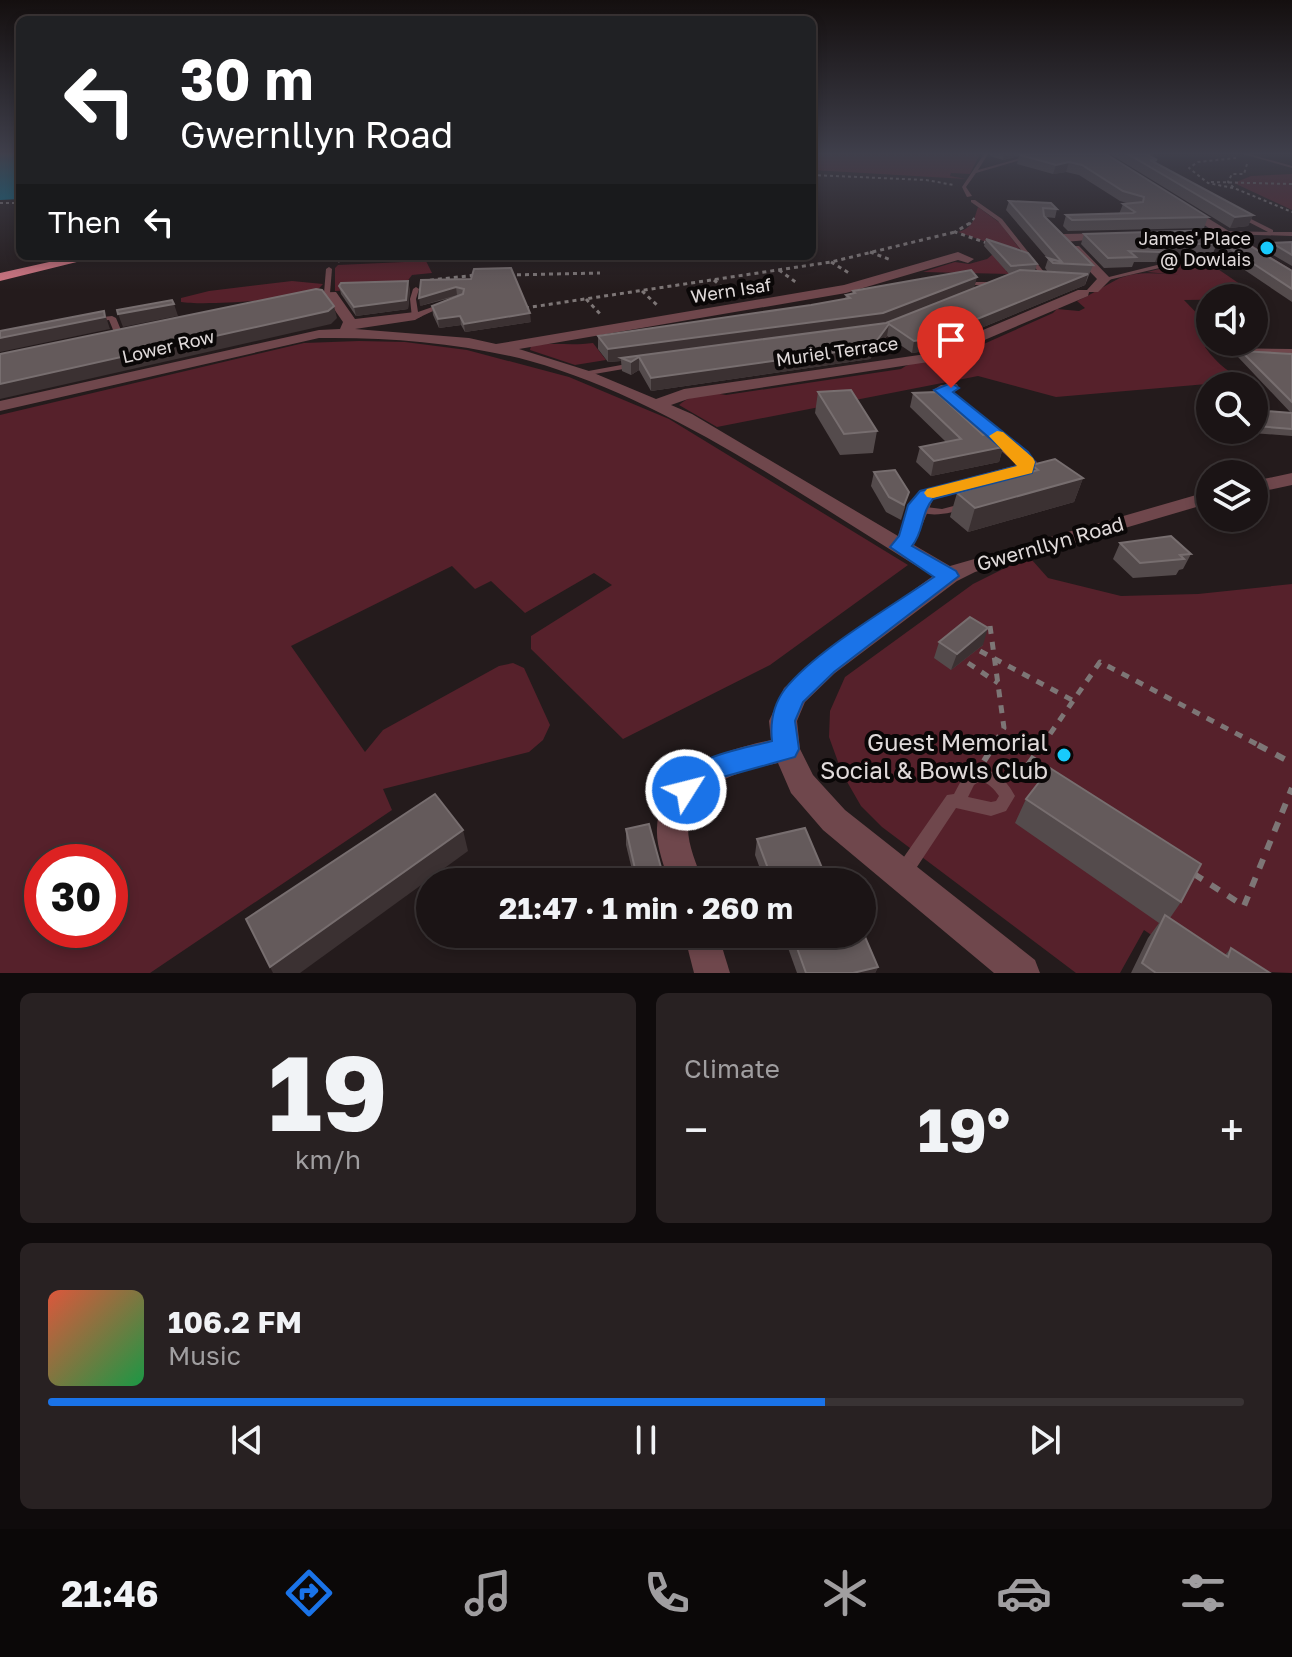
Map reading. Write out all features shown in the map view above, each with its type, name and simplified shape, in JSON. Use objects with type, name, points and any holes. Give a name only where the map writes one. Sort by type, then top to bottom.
[{"type":"highway","points":[[0,266],[28,260]]},
{"type":"highway","points":[[0,277],[76,260]]},
{"type":"street","points":[[1174,202],[1292,276]]},
{"type":"street","points":[[1203,233],[1226,233]]},
{"type":"street","points":[[1092,288],[1060,234],[1126,236]]},
{"type":"street","name":"Wern Isaf","points":[[497,350],[521,342],[846,289],[958,256],[968,259]]},
{"type":"street","name":"Muriel Terrace","points":[[659,404],[684,394],[929,358],[1092,288]]},
{"type":"street","points":[[281,301],[327,293],[348,328]]},
{"type":"street","points":[[348,328],[415,316]]},
{"type":"street","points":[[348,328],[457,342],[536,358],[659,404],[949,576]]},
{"type":"street","name":"Lower Row","points":[[0,406],[287,339],[348,328]]},
{"type":"street","points":[[900,547],[909,537],[916,509],[926,495],[1026,469],[1027,462],[1021,456],[941,390],[951,388]]},
{"type":"street","points":[[1268,484],[1292,479]]},
{"type":"street","name":"Gwernllyn Road","points":[[786,749],[783,721],[794,696],[826,666],[949,576],[980,562],[1196,501]]},
{"type":"street","points":[[683,868],[672,822],[686,790],[715,768],[786,749],[802,784],[834,820],[1022,973]]},
{"type":"street","points":[[705,948],[712,973]]},
{"type":"lane","points":[[973,200],[1000,220],[1046,278]]},
{"type":"lane","points":[[1229,210],[1276,234]]},
{"type":"lane","points":[[1226,233],[1292,234]]},
{"type":"lane","points":[[1092,288],[1181,261],[1219,258]]},
{"type":"lane","points":[[327,293],[330,266]]},
{"type":"lane","points":[[1030,277],[1060,279]]},
{"type":"lane","points":[[978,294],[1006,279]]},
{"type":"lane","points":[[976,284],[994,284]]},
{"type":"lane","points":[[416,289],[413,299],[415,316],[445,304]]},
{"type":"lane","points":[[78,323],[112,318],[119,335]]},
{"type":"lane","points":[[1268,351],[1292,351]]},
{"type":"lane","points":[[583,374],[596,369],[643,363]]},
{"type":"lane","points":[[916,509],[942,512],[972,504]]},
{"type":"lane","points":[[902,875],[952,800],[991,809],[1001,806],[1007,796],[1001,784],[989,776],[978,774],[969,780],[958,800]]},
{"type":"path","points":[[1262,199],[1292,212]]},
{"type":"path","points":[[526,317],[521,309],[831,262],[915,239],[955,232],[966,228],[975,217],[973,200]]},
{"type":"path","points":[[955,232],[988,243]]},
{"type":"path","points":[[330,266],[347,260]]},
{"type":"path","points":[[499,275],[600,273]]},
{"type":"path","points":[[416,289],[419,282],[428,279],[484,275]]},
{"type":"path","points":[[642,290],[659,307]]},
{"type":"path","points":[[586,299],[602,316]]},
{"type":"path","points":[[978,774],[1004,728],[990,626]]},
{"type":"path","points":[[980,651],[1074,701]]},
{"type":"path","points":[[1052,785],[1026,768],[1100,662],[1292,763]]},
{"type":"path","points":[[968,663],[998,683]]},
{"type":"path","points":[[1180,865],[1244,906],[1292,788]]},
{"type":"shaded area","points":[[1269,199],[1292,199],[1292,210]]},
{"type":"shaded area","points":[[978,207],[1000,223],[1025,256],[1006,271],[1010,274],[923,272],[955,262],[969,264],[987,259],[998,250],[989,243],[958,232],[970,225]]},
{"type":"shaded area","points":[[426,261],[432,273],[412,275],[403,287],[335,291],[335,268],[338,265]]},
{"type":"shaded area","points":[[1209,263],[1240,284],[1196,284],[1196,300],[1184,300],[1196,312],[1196,356],[1213,356],[1230,372],[1196,372],[1196,385],[1056,397],[978,376],[717,427],[679,405],[701,395],[726,395],[901,369],[925,360],[950,359],[1057,309],[1079,311],[1085,308],[1077,301],[1116,280],[1148,273],[1180,275],[1147,272],[1179,264],[1197,266]]},
{"type":"shaded area","points":[[292,281],[323,284],[314,292],[287,298],[227,303],[181,302],[181,298],[209,291]]},
{"type":"shaded area","points":[[405,342],[467,350],[569,377],[669,419],[908,565],[770,665],[623,739],[531,649],[531,636],[612,585],[594,573],[525,613],[491,581],[475,589],[452,566],[291,646],[365,752],[383,730],[499,666],[513,663],[524,668],[550,725],[543,740],[529,752],[383,789],[392,810],[150,973],[0,973],[0,415],[304,343]]},
{"type":"shaded area","points":[[593,343],[606,360],[575,365],[530,350],[531,346],[539,345]]},
{"type":"shaded area","name":"Guest Memorial Social & Bowls Club","points":[[1032,560],[1048,578],[1121,596],[1198,594],[1292,584],[1292,973],[1202,969],[1144,930],[1120,973],[1076,973],[882,827],[861,806],[842,773],[829,737],[830,711],[845,677],[973,584],[1009,566]]},
{"type":"building","points":[[1144,199],[1180,199],[1208,217],[1072,220],[1066,215],[1133,213],[1123,204],[1143,202]]},
{"type":"building","points":[[1205,199],[1224,199],[1253,215],[1235,217]]},
{"type":"building","points":[[1009,201],[1051,203],[1057,209],[1043,208],[1044,216],[1093,265],[1053,263],[1048,258],[1062,262]]},
{"type":"building","points":[[1216,230],[1217,244],[1189,244],[1159,252],[1129,251],[1136,257],[1108,258],[1084,234]]},
{"type":"building","points":[[986,239],[1028,253],[1037,264],[1011,266]]},
{"type":"building","points":[[1292,242],[1292,255],[1272,243]]},
{"type":"building","points":[[1247,244],[1292,271],[1292,289],[1225,245]]},
{"type":"building","points":[[511,268],[530,313],[464,324],[460,316],[438,319],[432,306],[463,294],[464,289],[456,287],[419,298],[421,280],[471,279],[474,269]]},
{"type":"building","points":[[971,270],[977,277],[883,313],[608,349],[598,336],[811,305],[850,298],[846,295],[855,293],[853,291]]},
{"type":"building","points":[[1020,270],[1088,274],[928,339],[914,341],[889,324],[872,347],[651,378],[639,357],[631,362],[621,358],[886,323]]},
{"type":"building","points":[[408,281],[406,300],[354,307],[339,286],[341,283]]},
{"type":"building","points":[[322,290],[334,306],[328,311],[0,384],[0,354]]},
{"type":"building","points":[[172,300],[174,304],[118,314],[117,310]]},
{"type":"building","points":[[104,311],[105,317],[0,338],[0,331]]},
{"type":"building","points":[[1268,353],[1292,354],[1292,402],[1268,378],[1268,372],[1262,372],[1246,356],[1268,356]]},
{"type":"building","points":[[851,390],[877,431],[844,434],[818,392]]},
{"type":"building","points":[[936,392],[983,435],[987,434],[1003,447],[934,461],[920,447],[961,439],[913,393]]},
{"type":"building","points":[[1268,411],[1292,413],[1292,429],[1268,427]]},
{"type":"building","points":[[1055,459],[1083,478],[975,508],[957,493],[1038,470],[1032,465]]},
{"type":"building","points":[[895,470],[909,492],[904,505],[889,497],[874,472]]},
{"type":"building","points":[[1171,536],[1191,554],[1180,555],[1184,559],[1140,563],[1120,543]]},
{"type":"building","points":[[970,617],[988,628],[957,654],[939,642]]},
{"type":"building","points":[[1050,768],[1201,864],[1181,902],[1026,799]]},
{"type":"building","points":[[435,794],[463,830],[270,967],[246,919]]},
{"type":"building","points":[[649,824],[661,868],[635,868],[626,829]]},
{"type":"building","points":[[805,828],[822,868],[768,868],[757,839]]},
{"type":"building","points":[[1165,915],[1228,957],[1231,948],[1270,973],[1156,973],[1142,963]]},
{"type":"building","points":[[797,948],[870,948],[878,967],[853,973],[806,973]]},
{"type":"slow traffic","points":[[933,493],[1026,469],[1027,462],[997,436]]},
{"type":"place","name":"James' Place @ Dowlais","points":[[1267,248]]},
{"type":"place","name":"Guest Memorial Social & Bowls Club","points":[[1064,755]]},
{"type":"route","points":[[686,790],[715,768],[786,749],[783,721],[794,696],[826,666],[949,576],[900,547],[907,542],[917,505],[926,495],[1026,469],[1027,462],[1021,456],[941,390],[951,388]]}]
